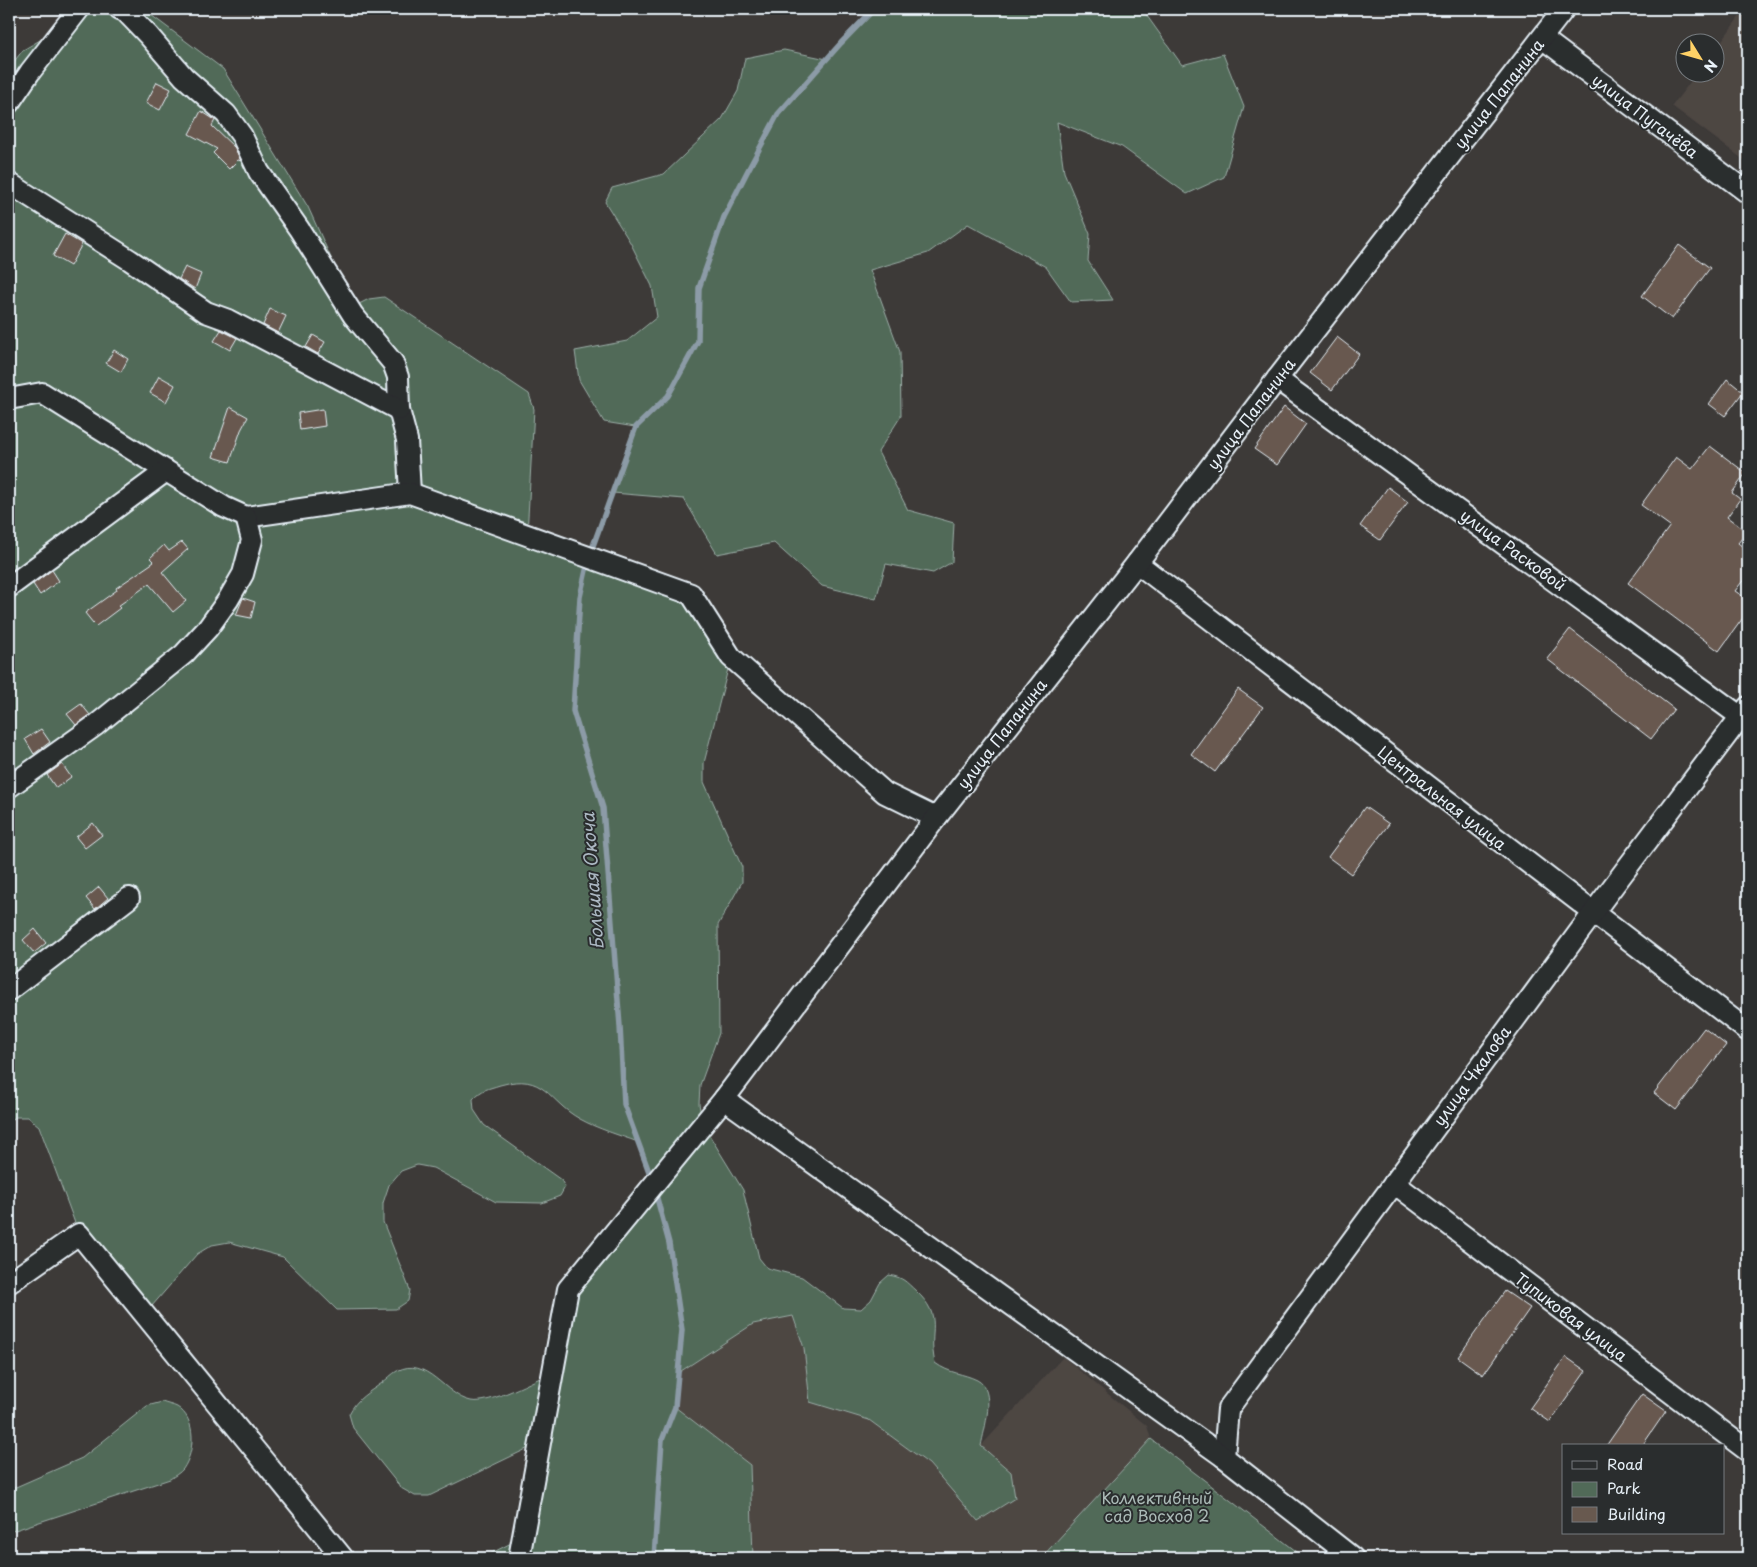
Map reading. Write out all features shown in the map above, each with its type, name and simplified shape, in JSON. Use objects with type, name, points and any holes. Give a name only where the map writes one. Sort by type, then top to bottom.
[{"type":"street","points":[[9,104],[30,72],[79,9]]},
{"type":"street","points":[[120,9],[125,11],[149,36],[184,77],[226,114],[242,136],[258,172],[299,230],[353,315],[393,363],[398,377],[399,410],[407,440],[410,492]]},
{"type":"street","name":"улица Папанина","points":[[519,1558],[568,1289],[724,1099],[936,818],[1137,563],[1564,9]]},
{"type":"street","name":"улица Пугачёва","points":[[1542,38],[1748,193]]},
{"type":"street","points":[[9,183],[130,260],[206,312],[228,320],[399,410]]},
{"type":"street","name":"улица Расковой","points":[[1277,379],[1746,715]]},
{"type":"street","points":[[9,399],[42,392],[224,507],[246,517],[410,492],[691,594],[731,657],[885,793],[936,818]]},
{"type":"street","points":[[9,587],[166,470]]},
{"type":"street","points":[[9,787],[104,719],[184,654],[208,628],[228,600],[243,574],[252,540],[246,517]]},
{"type":"street","name":"Центральная улица","points":[[1137,563],[1748,1031]]},
{"type":"street","name":"улица Чкалова","points":[[1224,1457],[1228,1409],[1593,913],[1746,715]]},
{"type":"street","points":[[9,990],[130,898]]},
{"type":"street","points":[[724,1099],[1224,1457],[1353,1558]]},
{"type":"street","name":"Тупиковая улица","points":[[1394,1183],[1748,1451]]},
{"type":"street","points":[[9,1283],[79,1234],[343,1558]]},
{"type":"shaded area","points":[[1745,9],[1748,9],[1748,163],[1672,106],[1690,82],[1724,82],[1724,38]]},
{"type":"shaded area","points":[[793,1316],[804,1348],[810,1402],[869,1420],[929,1464],[978,1521],[1011,1472],[981,1446],[1063,1357],[1147,1426],[1151,1439],[1041,1558],[753,1558],[750,1466],[675,1407],[678,1373],[753,1324]]},
{"type":"green space","points":[[93,9],[143,9],[223,69],[308,207],[353,307],[369,299],[384,297],[529,394],[534,409],[527,535],[691,594],[731,657],[704,763],[704,782],[742,867],[742,882],[718,925],[719,1033],[700,1085],[699,1104],[703,1125],[743,1190],[759,1258],[767,1268],[802,1277],[843,1308],[861,1309],[871,1300],[880,1283],[889,1275],[904,1280],[925,1300],[933,1317],[933,1352],[935,1363],[977,1380],[983,1385],[988,1401],[988,1410],[981,1446],[1011,1472],[1015,1498],[978,1521],[929,1464],[869,1420],[810,1402],[804,1348],[793,1316],[753,1324],[678,1373],[675,1407],[750,1465],[753,1558],[482,1558],[523,1537],[539,1443],[429,1496],[415,1496],[401,1488],[353,1428],[349,1414],[356,1404],[363,1396],[395,1372],[408,1367],[418,1368],[427,1372],[462,1398],[471,1401],[500,1396],[553,1372],[568,1289],[654,1185],[638,1142],[601,1129],[580,1119],[537,1085],[527,1082],[515,1082],[485,1090],[473,1099],[474,1110],[484,1125],[561,1180],[565,1187],[560,1196],[542,1203],[496,1202],[433,1168],[417,1165],[401,1171],[389,1185],[383,1203],[383,1222],[410,1290],[408,1301],[396,1309],[337,1310],[283,1257],[229,1242],[212,1245],[197,1254],[145,1314],[79,1234],[39,1126],[28,1117],[16,1117],[9,1121],[9,68],[23,50]]},
{"type":"green space","points":[[874,9],[1146,9],[1147,16],[1182,65],[1223,54],[1244,107],[1224,177],[1187,194],[1122,147],[1057,122],[1064,172],[1090,234],[1088,261],[1113,300],[1071,302],[1046,267],[968,224],[928,253],[870,270],[900,352],[901,416],[878,452],[908,510],[954,523],[952,562],[933,573],[886,564],[876,599],[822,586],[774,543],[717,554],[684,499],[613,493],[635,427],[604,422],[579,380],[575,351],[627,341],[657,317],[652,286],[630,242],[605,202],[612,188],[664,174],[722,119],[738,91],[745,58],[784,50],[827,59]]},
{"type":"green space","points":[[162,1402],[177,1407],[183,1412],[191,1427],[192,1445],[190,1454],[180,1472],[170,1479],[9,1532],[9,1490],[82,1458],[147,1406]]},
{"type":"green space","name":"Коллективный сад Восход 2","points":[[1151,1439],[1305,1558],[1041,1558]]},
{"type":"building","points":[[157,82],[171,89],[160,110],[146,103]]},
{"type":"building","points":[[201,111],[215,120],[212,126],[235,148],[241,161],[238,160],[229,169],[213,153],[217,149],[189,134]]},
{"type":"building","points":[[65,234],[82,244],[70,266],[53,256]]},
{"type":"building","points":[[1679,245],[1710,268],[1672,319],[1642,296]]},
{"type":"building","points":[[185,267],[201,274],[195,289],[179,279]]},
{"type":"building","points":[[270,309],[286,316],[278,333],[263,325]]},
{"type":"building","points":[[221,330],[237,338],[230,350],[214,341]]},
{"type":"building","points":[[313,335],[325,342],[318,354],[306,347]]},
{"type":"building","points":[[1337,337],[1359,354],[1332,390],[1310,373]]},
{"type":"building","points":[[114,350],[128,359],[121,372],[106,363]]},
{"type":"building","points":[[159,376],[175,385],[166,402],[150,393]]},
{"type":"building","points":[[1727,379],[1743,392],[1725,416],[1709,404]]},
{"type":"building","points":[[230,407],[248,417],[241,430],[230,462],[213,457]]},
{"type":"building","points":[[1284,407],[1306,424],[1277,465],[1254,449]]},
{"type":"building","points":[[323,409],[325,426],[300,430],[298,413]]},
{"type":"building","points":[[1710,446],[1746,473],[1732,493],[1740,499],[1727,517],[1747,532],[1738,543],[1748,551],[1748,574],[1735,591],[1748,600],[1748,611],[1719,651],[1628,583],[1670,526],[1641,505],[1676,457],[1692,469]]},
{"type":"building","points":[[1388,487],[1408,502],[1380,540],[1360,526]]},
{"type":"building","points":[[182,542],[188,549],[162,572],[186,601],[173,612],[149,584],[118,606],[120,608],[96,626],[93,623],[85,613],[117,590],[116,588],[154,562],[150,558],[164,545],[169,551]]},
{"type":"building","points":[[52,570],[59,581],[40,595],[33,584]]},
{"type":"building","points":[[243,598],[255,602],[251,618],[236,615]]},
{"type":"building","points":[[1570,629],[1674,709],[1651,739],[1547,659]]},
{"type":"building","points":[[1238,689],[1263,707],[1215,772],[1191,754]]},
{"type":"building","points":[[81,704],[90,715],[76,725],[67,714]]},
{"type":"building","points":[[41,729],[50,742],[34,754],[25,739]]},
{"type":"building","points":[[62,764],[71,777],[56,788],[47,775]]},
{"type":"building","points":[[1365,807],[1389,824],[1351,874],[1328,857]]},
{"type":"building","points":[[93,823],[102,835],[85,848],[76,837]]},
{"type":"building","points":[[99,887],[108,898],[95,909],[86,898]]},
{"type":"building","points":[[35,929],[46,943],[34,953],[23,940]]},
{"type":"building","points":[[1704,1028],[1726,1045],[1676,1110],[1654,1093]]},
{"type":"building","points":[[1505,1291],[1530,1308],[1483,1375],[1458,1357]]},
{"type":"building","points":[[1566,1357],[1586,1371],[1550,1422],[1530,1408]]},
{"type":"building","points":[[1642,1394],[1666,1411],[1643,1444],[1607,1444]]},
{"type":"waterway","name":"Большая Окоча","points":[[652,1180],[624,1104],[620,1026],[603,808],[573,711],[580,597],[589,557],[636,427],[668,396],[698,341],[699,288],[724,217],[778,114],[874,9]]},
{"type":"waterway","name":"Большая Окоча","points":[[654,1558],[662,1440],[675,1407],[682,1330],[669,1243],[655,1191]]}]
